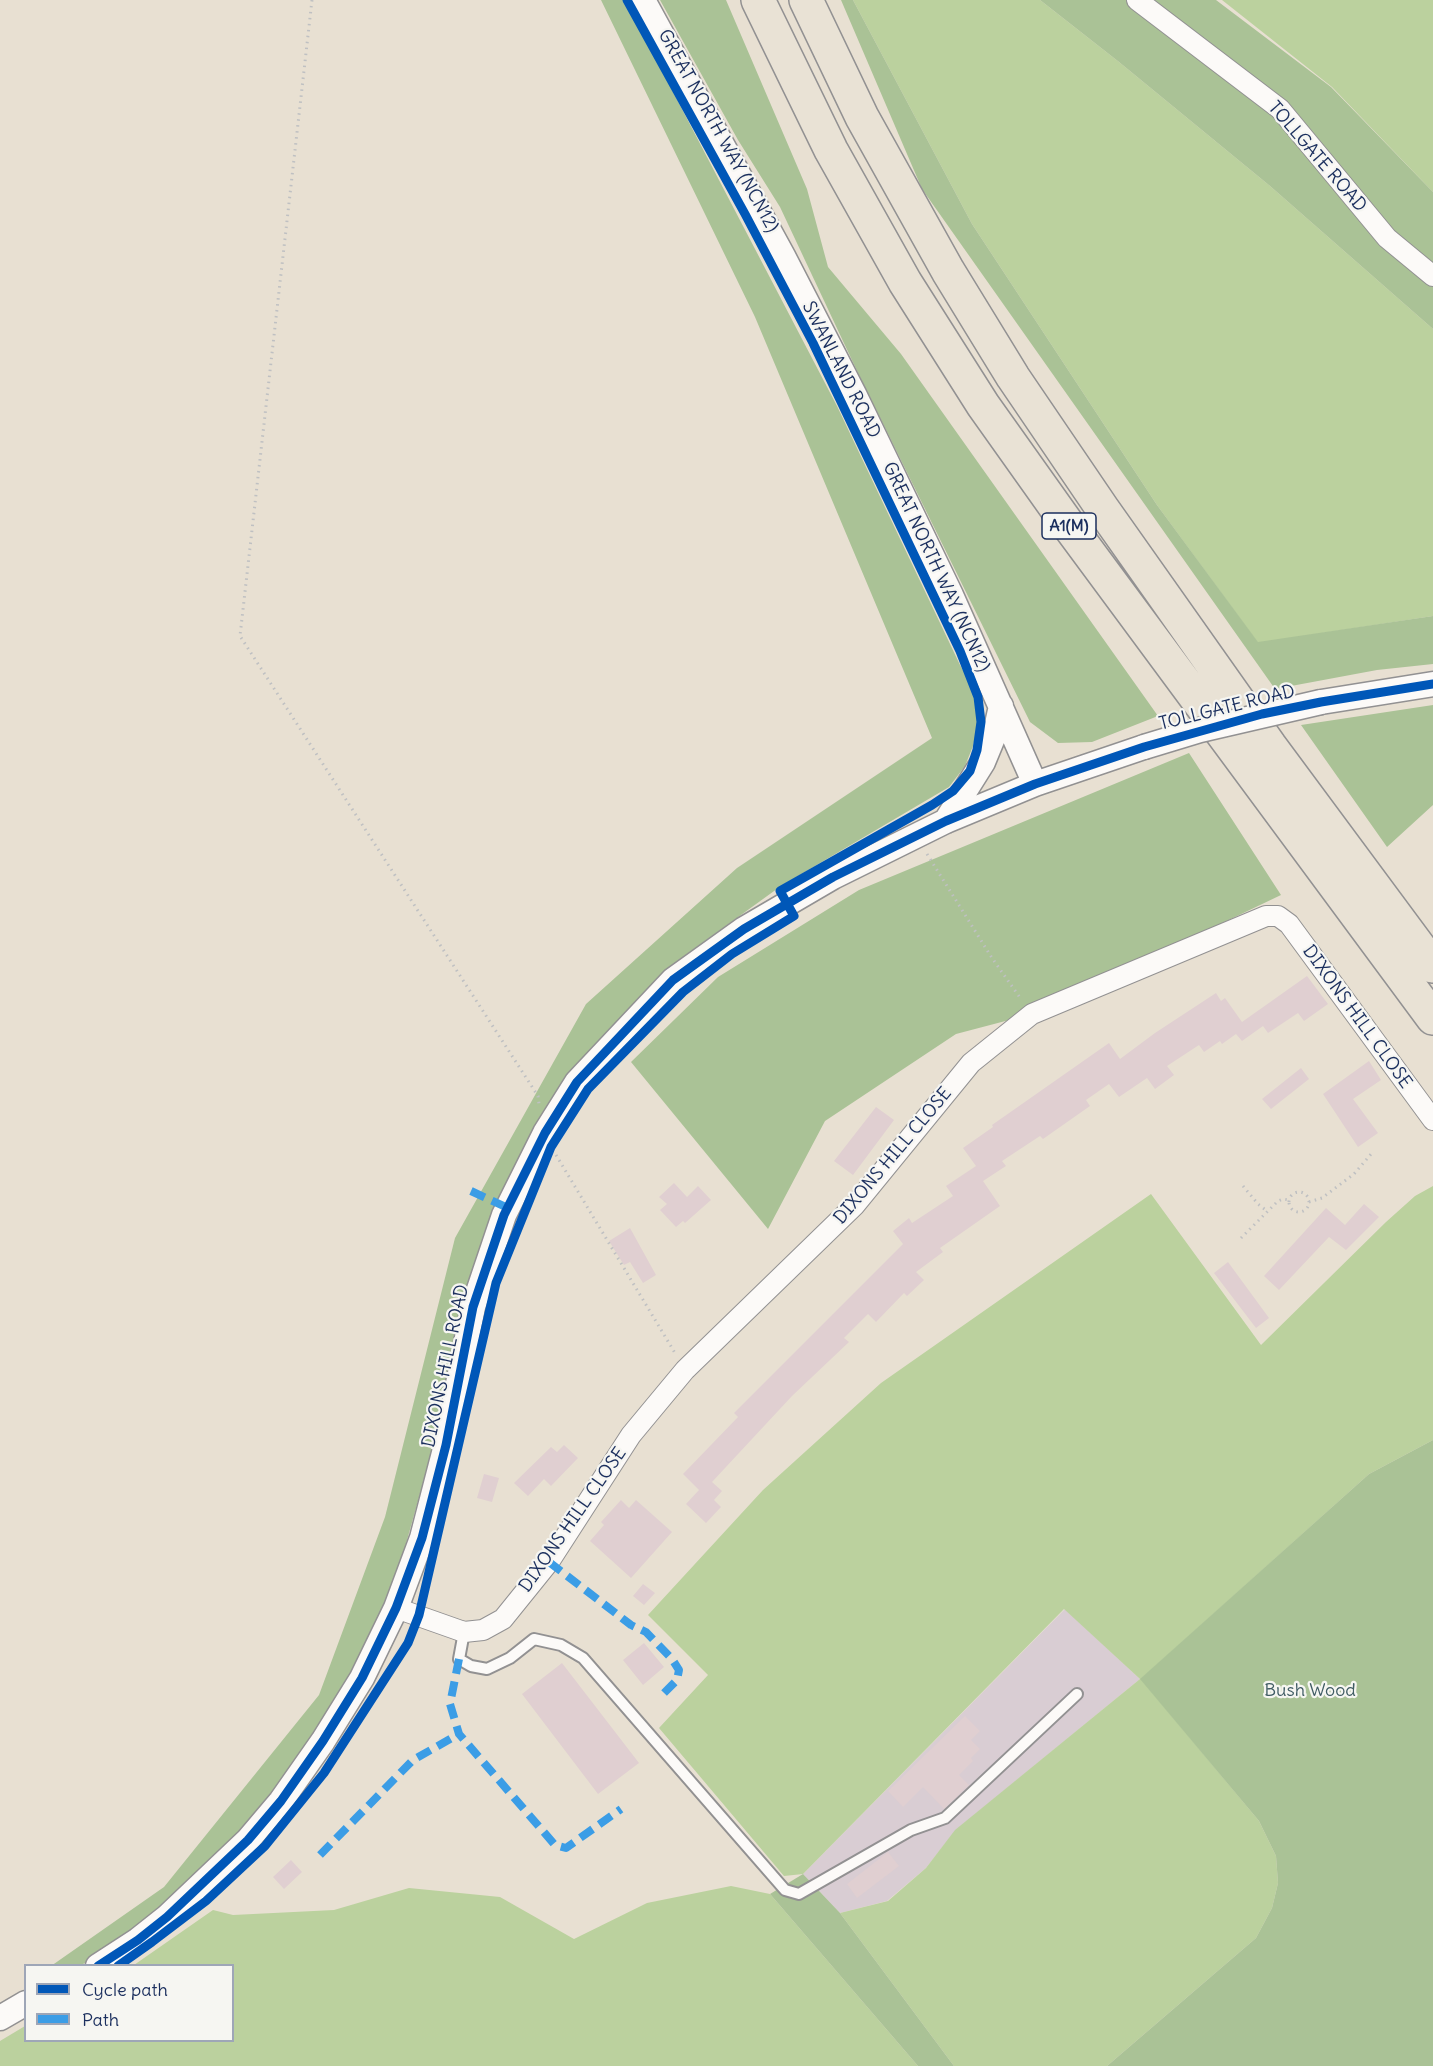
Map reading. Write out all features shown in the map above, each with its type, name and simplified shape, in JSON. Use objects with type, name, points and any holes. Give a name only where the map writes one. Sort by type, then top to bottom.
[{"type":"highway","name":"A1(M)","points":[[758,0],[831,150],[905,282],[983,405],[1069,526],[1433,1018]]},
{"type":"highway","name":"A1(M)","points":[[806,0],[862,117],[948,271],[1013,377],[1256,727],[1433,966]]},
{"type":"street","name":"SWANLAND ROAD","points":[[643,0],[783,256],[855,396],[951,595],[1035,783]]},
{"type":"street","name":"TOLLGATE ROAD","points":[[1137,0],[1280,109],[1387,238],[1433,276]]},
{"type":"street","name":"TOLLGATE ROAD","points":[[1035,783],[1200,730],[1321,702],[1433,684]]},
{"type":"street","points":[[946,821],[983,762],[995,734],[1000,706]]},
{"type":"street","name":"DIXONS HILL ROAD","points":[[100,1964],[138,1940],[167,1917],[248,1840],[281,1801],[323,1741],[362,1678],[396,1608],[422,1538],[446,1445],[472,1307],[504,1215],[548,1140],[577,1082],[673,980],[744,929],[833,877],[946,821],[1035,783]]},
{"type":"street","name":"DIXONS HILL CLOSE","points":[[464,1632],[483,1630],[502,1619],[549,1562],[631,1435],[685,1370],[855,1205],[970,1063],[1032,1014],[1266,916],[1278,916],[1289,924],[1433,1120]]},
{"type":"street","points":[[396,1608],[464,1632]]},
{"type":"street","points":[[0,2018],[24,2004]]},
{"type":"lane","points":[[464,1632],[459,1659],[471,1666],[487,1669],[510,1658],[534,1639],[561,1645],[583,1658],[785,1890],[799,1894],[911,1830],[945,1818],[1077,1694]]},
{"type":"path","points":[[312,0],[240,636],[538,1096],[548,1140],[547,1158]]},
{"type":"path","points":[[927,854],[992,958],[1032,1014]]},
{"type":"path","points":[[548,1140],[685,1370]]},
{"type":"path","points":[[1309,1202],[1307,1196],[1301,1192],[1295,1192],[1289,1200],[1289,1206],[1298,1212],[1304,1211],[1309,1202],[1322,1198],[1354,1174],[1372,1153]]},
{"type":"path","points":[[1243,1186],[1267,1212]]},
{"type":"path","points":[[1241,1238],[1278,1201],[1289,1200]]},
{"type":"shaded area","points":[[1065,1609],[1140,1679],[956,1830],[926,1868],[887,1901],[840,1913],[803,1874]]},
{"type":"green space","points":[[601,0],[625,0],[837,406],[960,665],[978,697],[980,715],[973,746],[965,766],[949,787],[781,886],[669,967],[552,1103],[441,1419],[391,1597],[354,1677],[247,1833],[185,1892],[107,1952],[83,1964],[54,1964],[164,1887],[319,1695],[385,1517],[455,1238],[586,1004],[737,868],[932,738],[755,317]]},
{"type":"green space","points":[[660,0],[726,0],[807,189],[828,267],[901,354],[1158,716],[1092,742],[1058,743],[1030,722],[858,373],[780,207],[738,140]]},
{"type":"green space","points":[[841,0],[853,0],[972,224],[1157,505],[1258,642],[1433,616],[1433,664],[1377,670],[1275,689],[922,189]]},
{"type":"green space","points":[[853,0],[1040,0],[1270,186],[1433,329],[1433,616],[1258,643],[1157,505],[972,224]]},
{"type":"green space","points":[[1040,0],[1216,0],[1331,87],[1433,192],[1433,329],[1270,186]]},
{"type":"green space","points":[[1222,0],[1433,0],[1433,192],[1332,87]]},
{"type":"green space","points":[[1433,705],[1433,805],[1387,847],[1301,725]]},
{"type":"green space","points":[[1189,753],[1281,895],[1032,1014],[956,1034],[825,1121],[768,1229],[631,1062],[718,977],[859,890]]},
{"type":"green space","points":[[1433,1186],[1433,1440],[1369,1474],[1141,1679],[1259,1821],[1276,1856],[1278,1883],[1272,1908],[1256,1938],[1107,2066],[954,2066],[840,1913],[888,1901],[926,1868],[955,1830],[1140,1679],[1064,1609],[803,1874],[784,1876],[659,1728],[708,1675],[648,1615],[763,1490],[881,1383],[1151,1194],[1261,1345],[1386,1222],[1415,1196]]},
{"type":"green space","name":"Bush Wood","points":[[1433,1440],[1433,2066],[1107,2066],[1256,1938],[1272,1908],[1278,1883],[1276,1856],[1259,1821],[1140,1679],[1369,1474]]},
{"type":"green space","points":[[803,1874],[840,1913],[954,2066],[918,2066],[770,1894]]},
{"type":"green space","points":[[731,1886],[770,1894],[918,2066],[0,2066],[0,2041],[24,2027],[24,2042],[234,2042],[234,1964],[135,1964],[213,1910],[233,1915],[334,1910],[409,1888],[500,1897],[574,1939],[647,1903]]},
{"type":"building","points":[[1307,976],[1328,1004],[1304,1021],[1298,1013],[1268,1033],[1263,1026],[1242,1041],[1236,1034],[1222,1044],[1220,1041],[1204,1052],[1199,1045],[1167,1066],[1174,1075],[1155,1089],[1147,1078],[1119,1097],[1109,1084],[1086,1100],[1090,1106],[1043,1139],[1040,1136],[1002,1161],[1006,1166],[983,1181],[1000,1206],[940,1248],[943,1252],[916,1272],[924,1280],[907,1296],[904,1293],[876,1322],[868,1314],[844,1338],[849,1342],[792,1396],[712,1482],[722,1491],[714,1500],[721,1507],[706,1523],[686,1504],[699,1490],[683,1474],[738,1417],[734,1413],[903,1244],[893,1231],[909,1218],[912,1223],[953,1196],[946,1186],[976,1166],[963,1148],[1109,1043],[1120,1059],[1216,993],[1221,1001],[1225,998],[1242,1022]]},
{"type":"building","points":[[1369,1061],[1381,1080],[1353,1099],[1378,1133],[1358,1147],[1323,1094]]},
{"type":"building","points":[[1301,1068],[1309,1079],[1271,1109],[1262,1099]]},
{"type":"building","points":[[876,1107],[894,1120],[853,1175],[834,1161]]},
{"type":"building","points":[[674,1183],[687,1197],[698,1186],[711,1200],[685,1223],[683,1221],[676,1227],[660,1210],[667,1204],[659,1197]]},
{"type":"building","points":[[1364,1204],[1379,1217],[1346,1250],[1329,1237],[1279,1290],[1264,1276],[1326,1208],[1345,1225]]},
{"type":"building","points":[[630,1228],[656,1275],[643,1283],[630,1262],[624,1265],[609,1241]]},
{"type":"building","points":[[1228,1262],[1269,1318],[1256,1328],[1214,1273]]},
{"type":"building","points":[[564,1445],[578,1458],[551,1486],[544,1479],[528,1496],[514,1483],[551,1447],[557,1452]]},
{"type":"building","points":[[484,1474],[499,1478],[492,1502],[477,1498]]},
{"type":"building","points":[[621,1500],[629,1508],[636,1500],[672,1532],[631,1578],[590,1541],[604,1525],[601,1522]]},
{"type":"building","points":[[643,1584],[655,1593],[644,1605],[633,1596]]},
{"type":"building","points":[[644,1643],[664,1667],[643,1685],[623,1660]]},
{"type":"building","points":[[562,1663],[639,1763],[598,1794],[522,1694]]},
{"type":"building","points":[[965,1716],[980,1731],[971,1740],[980,1749],[971,1758],[973,1761],[959,1775],[969,1785],[944,1809],[923,1787],[903,1807],[888,1791]]},
{"type":"building","points":[[888,1852],[899,1866],[857,1898],[847,1884]]},
{"type":"building","points":[[291,1860],[302,1872],[284,1889],[273,1877]]},
{"type":"marked path","points":[[471,1191],[508,1208]]},
{"type":"marked path","points":[[549,1562],[631,1625],[646,1632],[672,1659],[679,1670],[677,1680],[661,1696]]},
{"type":"marked path","points":[[459,1659],[450,1704],[459,1734],[555,1845],[566,1848],[621,1809]]},
{"type":"marked path","points":[[320,1855],[413,1760],[459,1734]]},
{"type":"cycle path","name":"GREAT NORTH WAY (NCN12)","points":[[121,1964],[206,1901],[265,1846],[324,1773],[408,1643],[419,1615],[496,1283],[551,1147],[588,1089],[683,992],[732,954],[794,916],[780,891],[953,791],[970,771],[977,750],[981,722],[978,697],[960,651],[813,343],[627,0]]},
{"type":"cycle path","points":[[101,1964],[138,1940],[167,1917],[248,1840],[281,1801],[323,1741],[362,1678],[396,1608],[422,1538],[446,1445],[473,1307],[504,1215],[545,1133],[577,1082],[673,980],[744,929],[833,877],[946,821],[1035,784],[1144,747],[1262,714],[1433,684]]}]
